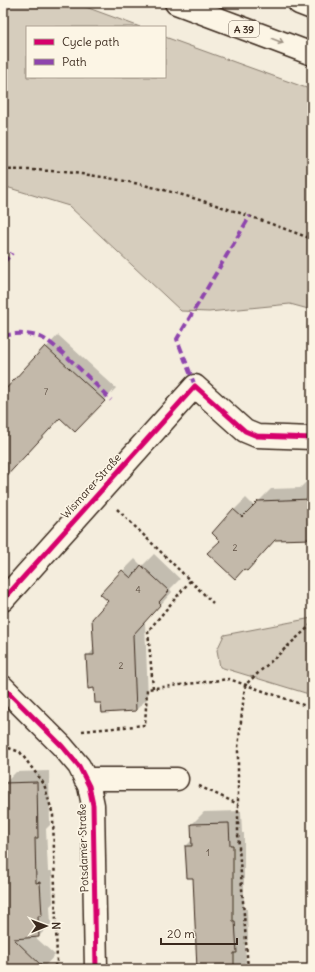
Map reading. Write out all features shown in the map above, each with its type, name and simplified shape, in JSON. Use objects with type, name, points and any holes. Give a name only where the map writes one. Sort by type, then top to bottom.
[{"type":"main road","name":"A 39","points":[[176,3],[312,54]]},
{"type":"main road","points":[[299,3],[312,8]]},
{"type":"main road","name":"Wismarer Straße","points":[[3,600],[195,386],[245,431],[257,436],[312,438]]},
{"type":"main road","name":"Potsdamer Straße","points":[[3,687],[51,734],[79,766],[85,779],[93,805],[96,969]]},
{"type":"main road","points":[[85,779],[177,779]]},
{"type":"path","points":[[3,170],[56,170],[150,185],[250,216],[312,239]]},
{"type":"path","points":[[100,491],[213,603]]},
{"type":"path","points":[[153,688],[148,631],[190,581]]},
{"type":"path","points":[[248,969],[238,834],[238,748],[245,685],[312,624]]},
{"type":"path","points":[[51,734],[144,725],[147,689],[229,679],[312,708]]},
{"type":"path","points":[[3,746],[20,752],[44,784],[53,815],[57,963],[52,969]]},
{"type":"path","points":[[177,779],[204,788],[238,804]]},
{"type":"shaded area","points":[[3,3],[75,3],[137,26],[26,26],[26,78],[166,78],[166,37],[312,90],[312,310],[290,304],[209,312],[181,311],[69,206],[3,186]]},
{"type":"shaded area","points":[[312,618],[312,695],[220,667],[217,650],[224,635]]},
{"type":"building","points":[[45,346],[105,401],[75,432],[60,418],[3,480],[3,392]]},
{"type":"building","points":[[312,499],[312,539],[275,540],[247,571],[244,569],[235,579],[207,553],[220,541],[212,533],[233,509],[242,517],[258,501]]},
{"type":"building","points":[[141,565],[169,591],[159,602],[161,604],[133,635],[136,711],[102,713],[101,703],[95,703],[94,688],[88,689],[86,655],[94,655],[92,619],[108,601],[100,594],[122,570],[131,578]]},
{"type":"building","points":[[37,782],[38,838],[35,838],[36,883],[40,882],[42,916],[38,916],[39,937],[14,939],[45,969],[3,969],[3,783]]},
{"type":"building","points":[[229,823],[230,845],[233,845],[233,921],[235,921],[237,953],[234,953],[234,969],[197,969],[193,878],[187,878],[185,846],[192,846],[191,824]]},
{"type":"marked path","points":[[195,386],[177,339],[250,216]]},
{"type":"marked path","points":[[3,263],[12,253]]},
{"type":"marked path","points":[[3,336],[12,334],[26,334],[47,340],[76,365],[111,400]]},
{"type":"cycle path","points":[[3,600],[195,386],[245,431],[257,436],[312,438]]},
{"type":"cycle path","points":[[3,687],[62,746],[79,766],[89,786],[93,805],[96,969]]}]
